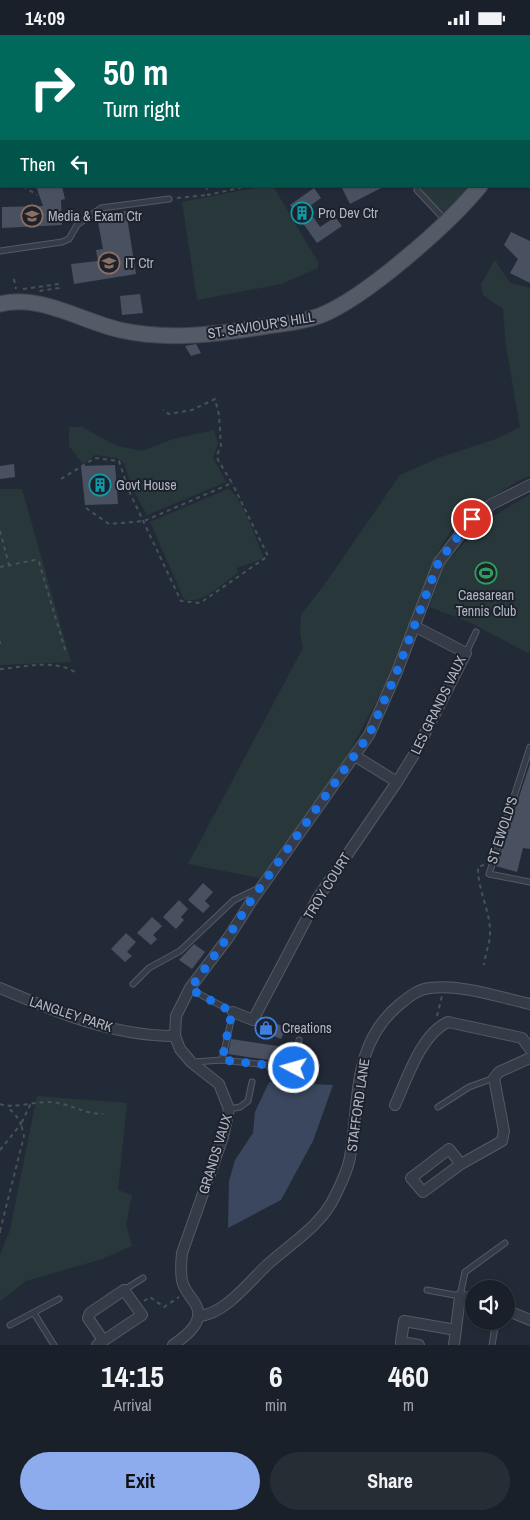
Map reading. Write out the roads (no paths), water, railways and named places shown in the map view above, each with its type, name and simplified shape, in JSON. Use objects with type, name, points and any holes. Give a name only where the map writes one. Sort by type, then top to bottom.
[{"type":"main road","name":"ST. SAVIOUR'S HILL","points":[[0,304],[18,301],[36,303],[121,330],[181,336],[211,335],[306,321],[336,309],[384,274],[446,221],[479,187]]},
{"type":"street","points":[[174,1036],[176,1016],[190,989],[369,735],[439,561],[460,532],[492,505],[530,485]]},
{"type":"street","name":"LES GRANDS VAUX","points":[[397,782],[415,753],[466,653],[414,626]]},
{"type":"street","points":[[355,756],[397,782]]},
{"type":"street","name":"TROY COURT","points":[[232,1012],[253,1020],[317,899],[397,782]]},
{"type":"street","name":"STAFFORD LANE","points":[[199,1316],[211,1315],[234,1297],[322,1217],[335,1197],[350,1159],[359,1076],[364,1053],[380,1026],[399,1004],[411,994],[427,988],[444,987],[530,1004]]},
{"type":"street","name":"LANGLEY PARK","points":[[0,988],[53,1011],[96,1025],[139,1034],[174,1036]]},
{"type":"street","points":[[395,1105],[428,1036],[439,1026],[448,1022],[522,1038],[530,1049]]},
{"type":"street","name":"GRANDS VAUX","points":[[174,1036],[180,1049],[191,1062],[219,1084],[230,1109],[223,1137],[182,1253],[181,1271],[187,1291],[197,1307],[199,1316]]},
{"type":"street","points":[[461,1164],[449,1149],[411,1178],[423,1192],[461,1164],[502,1141],[504,1131],[494,1078],[500,1072],[530,1058]]},
{"type":"street","points":[[124,1290],[142,1315],[98,1343],[88,1318],[90,1313],[124,1290]]},
{"type":"street","points":[[454,1345],[460,1296],[465,1297]]},
{"type":"street","points":[[515,1314],[530,1320]]},
{"type":"street","points":[[174,1345],[194,1327],[199,1316]]},
{"type":"street","points":[[419,1345],[401,1342],[404,1321],[456,1330]]},
{"type":"lane","points":[[417,190],[446,221]]},
{"type":"lane","points":[[0,251],[62,242],[69,239],[77,225],[101,208],[169,199]]},
{"type":"lane","points":[[466,653],[476,632]]},
{"type":"lane","name":"ST EWOLD'S","points":[[530,747],[489,874],[530,882]]},
{"type":"lane","points":[[133,983],[149,968],[180,951],[234,900],[262,886]]},
{"type":"lane","points":[[190,989],[232,1012],[222,1060]]},
{"type":"lane","points":[[191,1062],[222,1060],[294,1068],[299,1039]]},
{"type":"lane","points":[[438,1107],[469,1087],[494,1078]]},
{"type":"lane","points":[[230,1109],[240,1107],[248,1101],[252,1082]]},
{"type":"lane","points":[[427,1290],[460,1296],[465,1272],[505,1243]]},
{"type":"lane","points":[[124,1290],[144,1278]]},
{"type":"lane","points":[[10,1325],[59,1299]]},
{"type":"lane","points":[[34,1313],[54,1345]]},
{"type":"lane","points":[[492,1345],[494,1330]]},
{"type":"water","points":[[269,1082],[333,1085],[313,1141],[281,1200],[228,1228],[229,1181],[235,1160],[253,1133],[255,1112]]},
{"type":"place","name":"Pro Dev Ctr","points":[[302,213]]},
{"type":"place","name":"Media & Exam Ctr","points":[[32,216]]},
{"type":"place","name":"IT Ctr","points":[[109,263]]},
{"type":"place","name":"Govt House","points":[[100,485]]},
{"type":"place","name":"Caesarean Tennis Club","points":[[486,573]]},
{"type":"place","name":"Creations","points":[[266,1028]]}]
